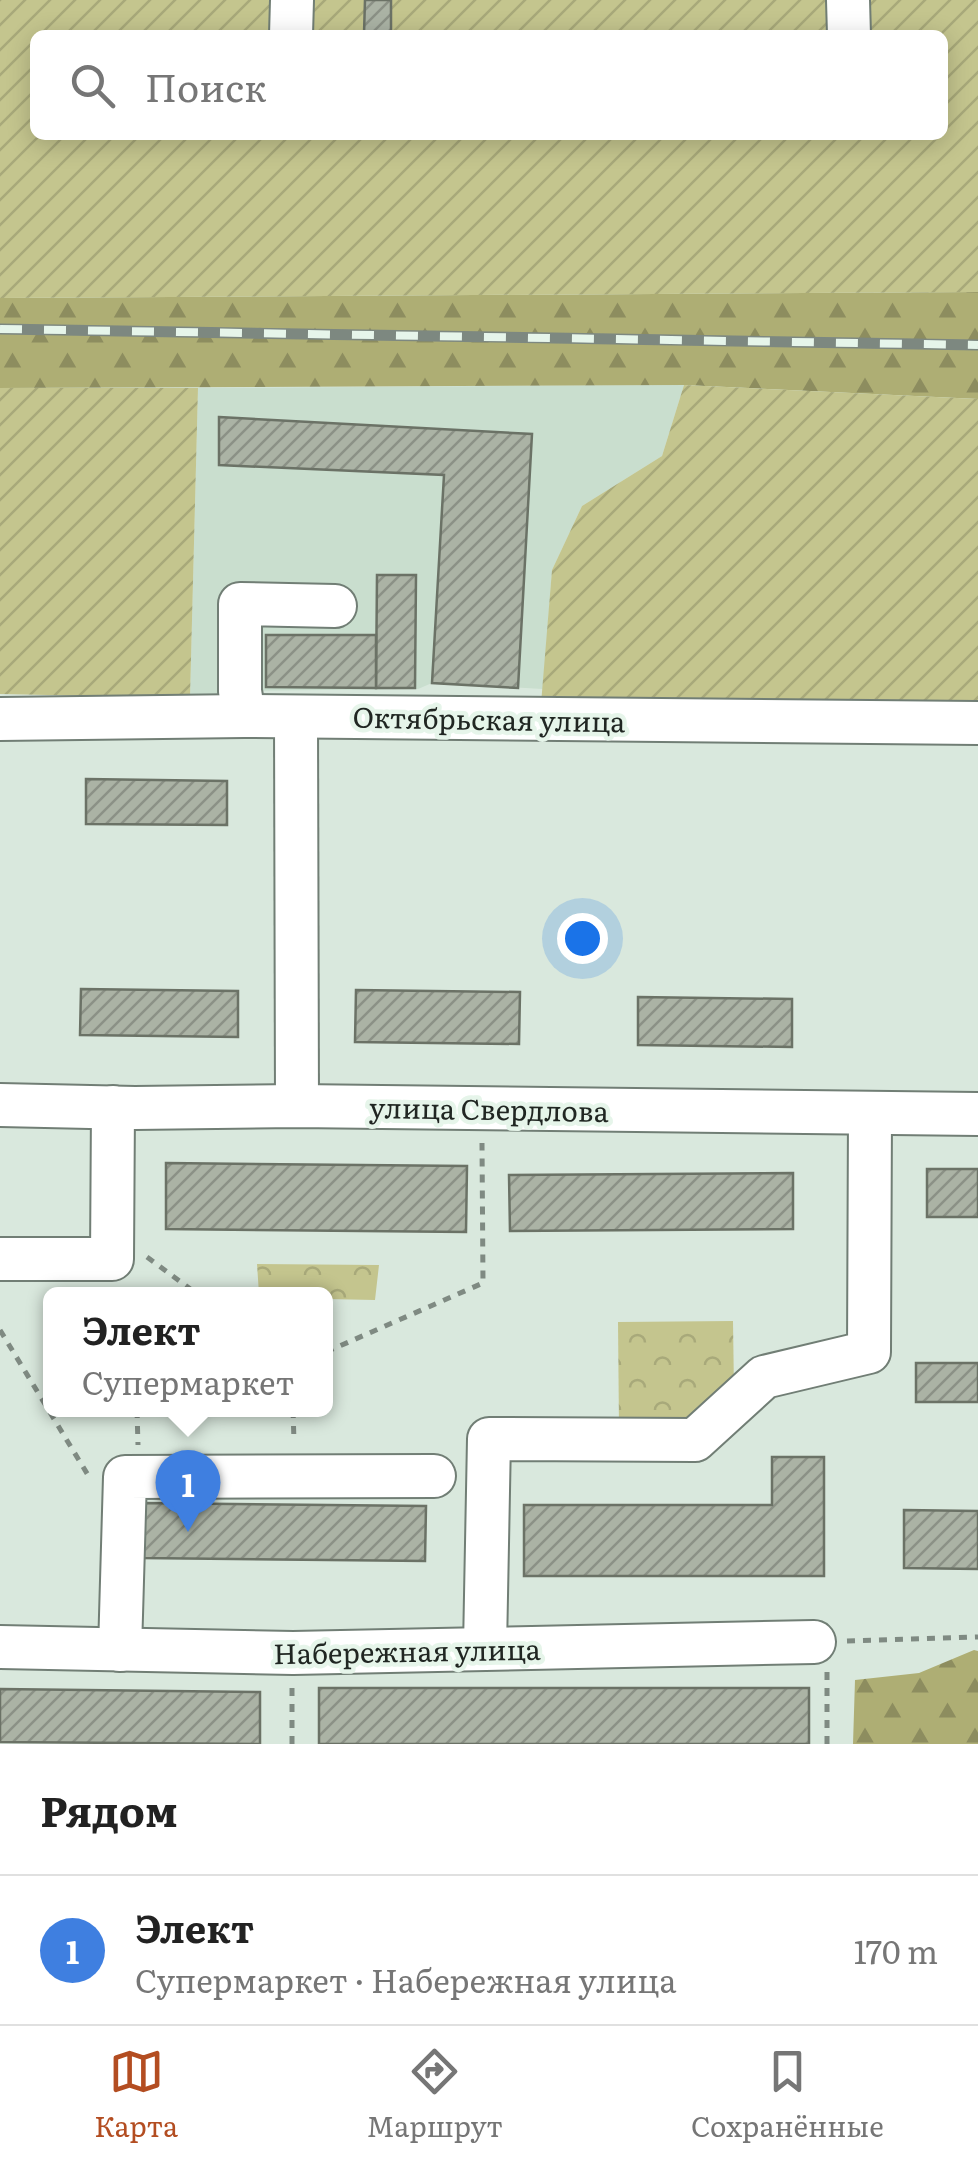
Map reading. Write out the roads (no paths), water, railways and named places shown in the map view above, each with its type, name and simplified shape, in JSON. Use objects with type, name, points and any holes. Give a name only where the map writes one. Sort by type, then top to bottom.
[{"type":"street","points":[[292,0],[292,30]]},
{"type":"street","points":[[848,0],[849,30]]},
{"type":"street","points":[[244,716],[240,691],[240,604],[335,606]]},
{"type":"street","points":[[296,716],[298,1106]]},
{"type":"street","name":"Октябрьская улица","points":[[0,719],[296,716],[978,723]]},
{"type":"street","name":"улица Свердлова","points":[[0,1105],[978,1114]]},
{"type":"street","points":[[0,1259],[112,1259],[113,1107]]},
{"type":"street","points":[[486,1648],[489,1438],[695,1440],[764,1377],[868,1352],[870,1114]]},
{"type":"street","points":[[120,1650],[124,1478],[434,1476]]},
{"type":"street","name":"Набережная улица","points":[[0,1647],[293,1653],[821,1642]]},
{"type":"railway","points":[[0,329],[978,345]]},
{"type":"place","name":"Элект","points":[[188,1532]]}]
